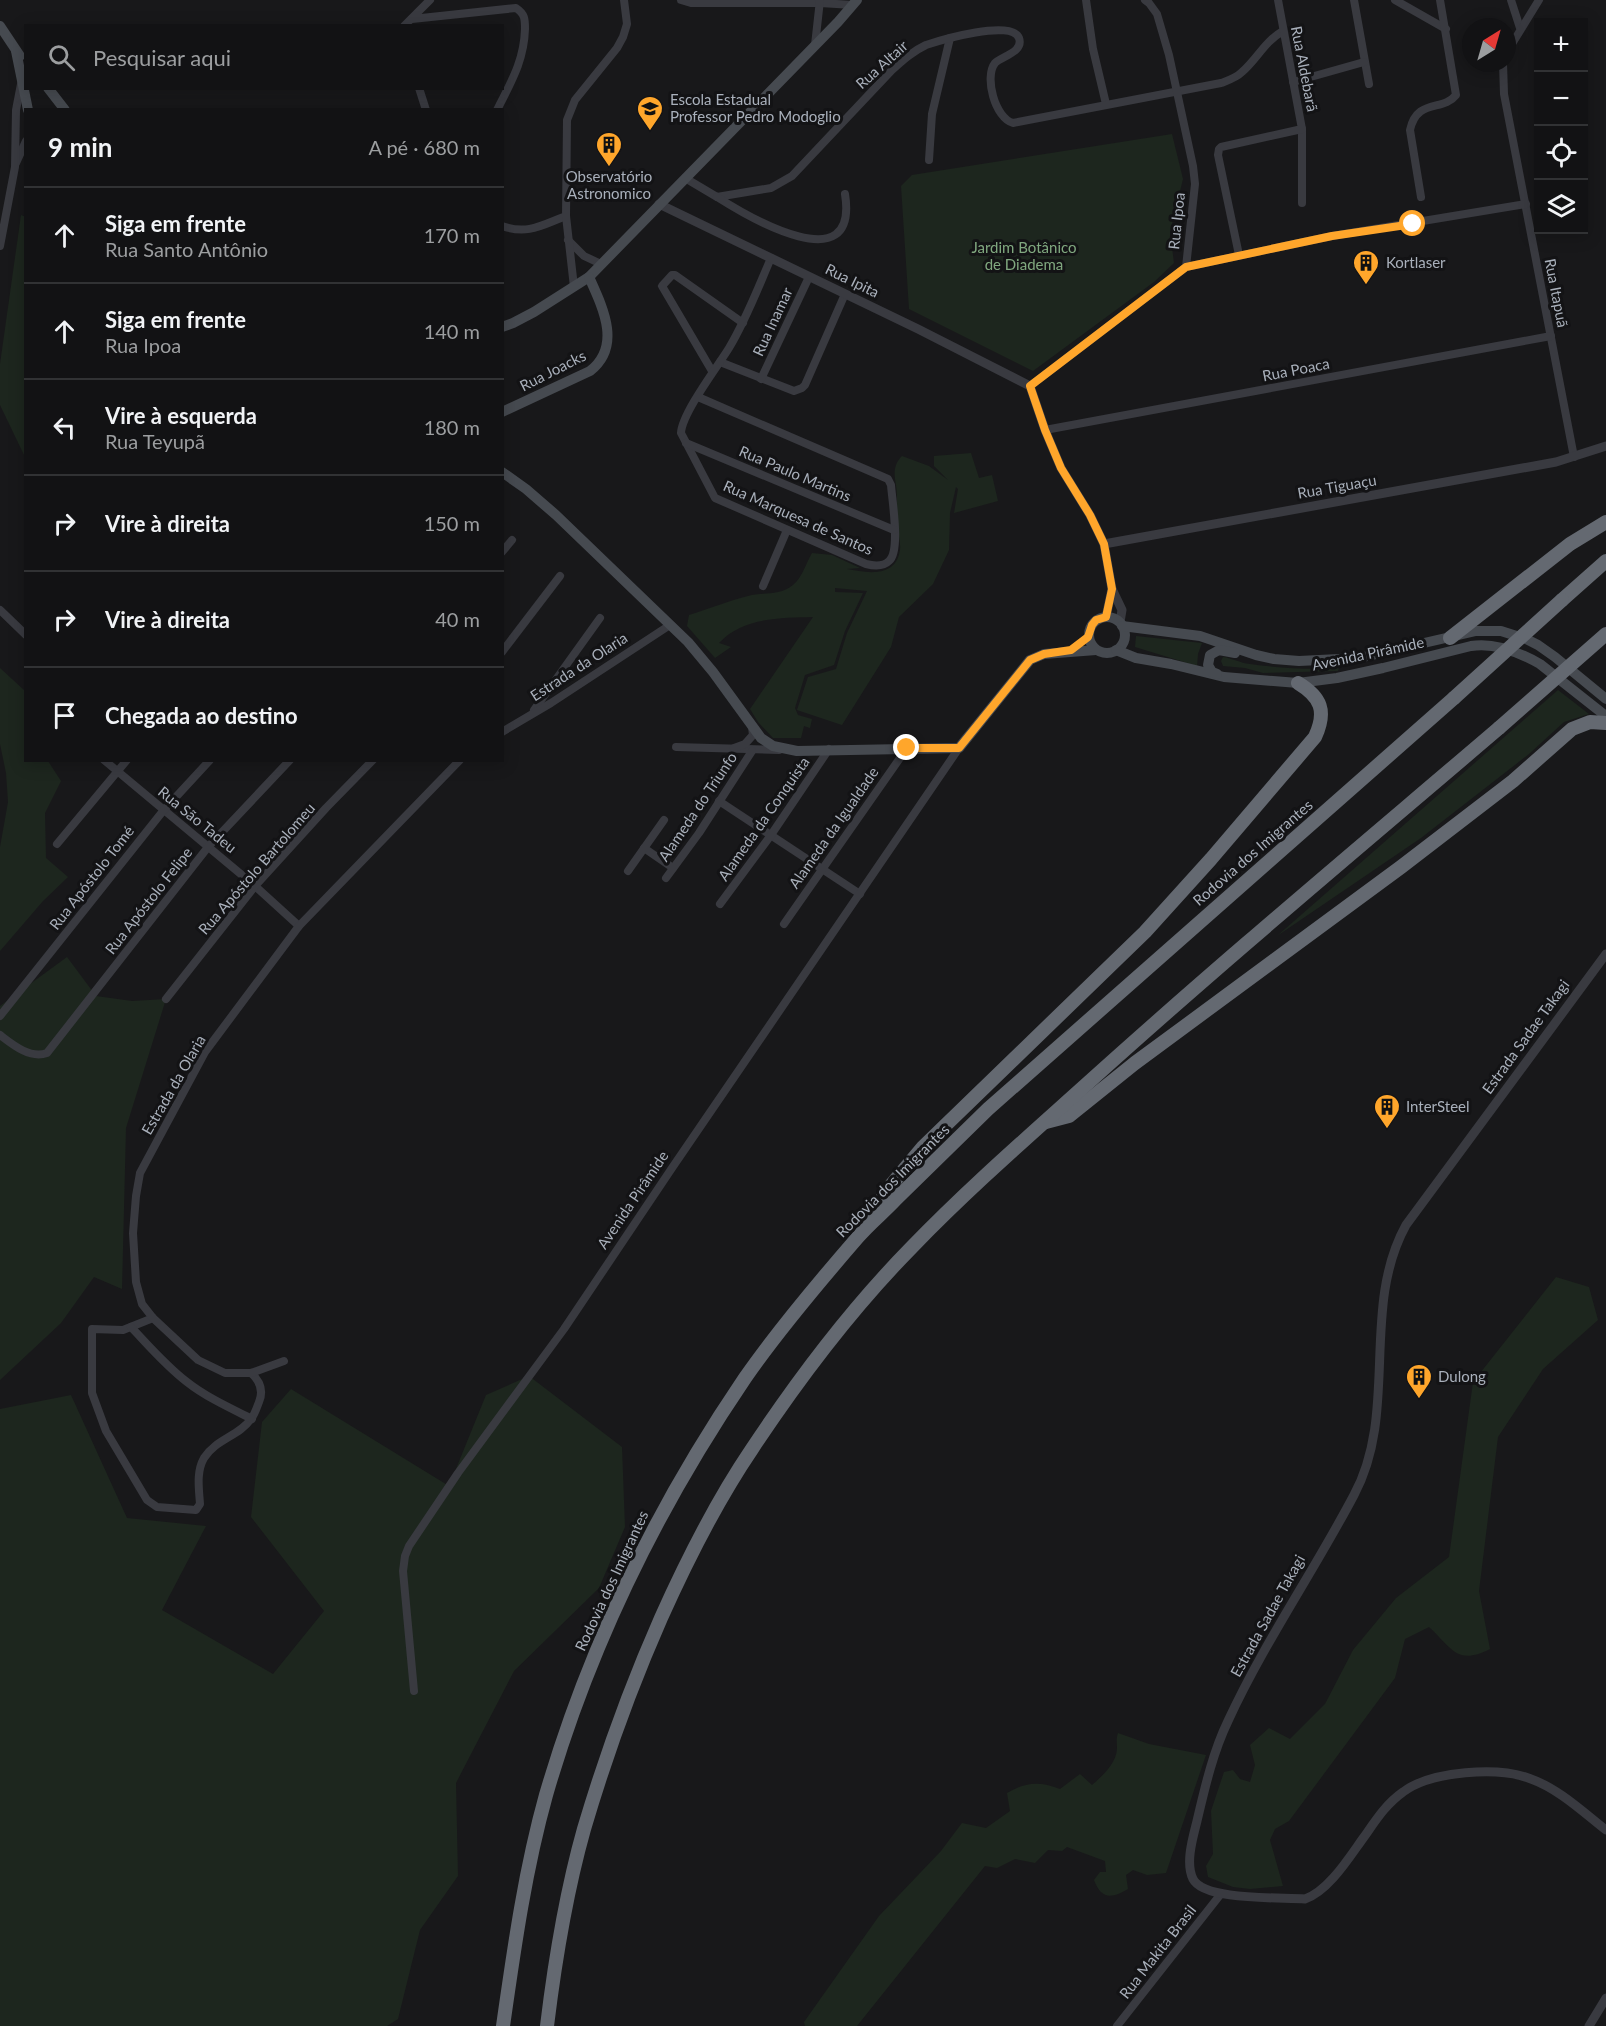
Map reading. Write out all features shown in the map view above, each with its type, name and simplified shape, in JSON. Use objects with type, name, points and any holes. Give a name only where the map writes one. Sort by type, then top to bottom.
[{"type":"highway","points":[[1450,638],[1570,544],[1606,522]]},
{"type":"highway","name":"Rodovia dos Imigrantes","points":[[503,2026],[514,1948],[530,1866],[546,1796],[576,1704],[605,1630],[668,1501],[745,1378],[860,1234],[988,1109],[1606,561]]},
{"type":"highway","points":[[547,2026],[566,1910],[584,1830],[638,1671],[708,1522],[750,1452],[845,1323],[910,1248],[1042,1124],[1241,948],[1606,634]]},
{"type":"highway","points":[[860,1234],[879,1202],[912,1159],[1145,933],[1315,736],[1321,715],[1317,699],[1312,691],[1298,683]]},
{"type":"highway","points":[[1042,1124],[1069,1116],[1135,1063],[1496,795],[1572,729],[1590,722],[1606,723]]},
{"type":"main road","points":[[504,326],[589,277],[855,2]]},
{"type":"main road","points":[[0,26],[19,49],[28,108]]},
{"type":"main road","points":[[49,90],[55,104]]},
{"type":"main road","name":"Rua Joacks","points":[[504,411],[590,371],[600,364],[608,345],[606,321],[601,302],[589,277]]},
{"type":"main road","points":[[504,473],[556,515],[688,642],[713,672],[752,727],[768,743],[788,750],[959,748],[1030,660],[1044,654],[1071,650],[1096,650],[1104,653],[1116,650],[1125,638],[1121,624],[1106,617],[1096,620],[1088,637],[1071,650]]},
{"type":"main road","name":"Avenida Pirâmide","points":[[1121,624],[1200,636],[1274,659],[1314,661],[1359,658],[1476,631],[1510,633],[1526,639],[1555,657],[1606,699]]},
{"type":"main road","points":[[1088,637],[1096,650]]},
{"type":"main road","name":"Avenida Pirâmide","points":[[1116,650],[1136,658],[1224,677],[1298,683],[1337,678],[1471,646],[1489,645],[1514,651],[1540,664],[1606,716]]},
{"type":"main road","points":[[1224,677],[1210,669],[1208,660],[1214,652],[1219,650],[1254,659],[1274,659]]},
{"type":"street","points":[[406,24],[430,0]]},
{"type":"street","points":[[574,287],[566,216],[567,120],[569,110],[623,37],[627,24],[624,0]]},
{"type":"street","points":[[681,0],[691,3],[855,2]]},
{"type":"street","points":[[1086,0],[1093,49],[1106,105]]},
{"type":"street","name":"Rua Aldebarã","points":[[1239,255],[1218,155],[1219,149],[1302,129],[1278,0]]},
{"type":"street","points":[[1354,0],[1369,84]]},
{"type":"street","points":[[1395,0],[1446,29]]},
{"type":"street","points":[[1421,197],[1410,130],[1412,119],[1424,109],[1452,100],[1456,95],[1440,0]]},
{"type":"street","points":[[1512,0],[1520,28]]},
{"type":"street","points":[[1516,35],[1539,0]]},
{"type":"street","points":[[814,45],[820,1]]},
{"type":"street","name":"Rua Ipoa","points":[[1030,386],[1186,267],[1195,184],[1193,166],[1176,93],[1170,55],[1157,14],[1149,1]]},
{"type":"street","points":[[412,19],[516,8],[523,15],[525,46],[516,72],[498,108]]},
{"type":"street","name":"Rua Altair","points":[[717,197],[758,191],[781,184],[792,176],[909,54],[950,38],[1006,30],[1017,35],[1020,40],[1019,45],[1012,53],[996,62],[990,75],[996,107],[1007,121],[1013,123],[1221,83],[1235,78],[1247,68],[1267,42],[1283,31]]},
{"type":"street","points":[[929,160],[932,114],[950,38]]},
{"type":"street","points":[[1293,82],[1364,62]]},
{"type":"street","name":"Rua Itapuã","points":[[1503,72],[1504,94],[1574,457]]},
{"type":"street","points":[[15,167],[16,110],[22,82]]},
{"type":"street","points":[[420,90],[425,108]]},
{"type":"street","points":[[1302,129],[1302,203]]},
{"type":"street","points":[[0,246],[15,167],[24,146]]},
{"type":"street","points":[[685,178],[753,218],[792,236],[808,240],[832,237],[839,232],[847,208],[845,194]]},
{"type":"street","name":"Rua Ipita","points":[[659,204],[1030,386]]},
{"type":"street","points":[[1186,267],[1332,236],[1526,204]]},
{"type":"street","points":[[504,227],[520,231],[530,230],[566,216]]},
{"type":"street","points":[[567,238],[584,256],[601,264]]},
{"type":"street","points":[[686,443],[681,433],[682,426],[742,322],[771,258]]},
{"type":"street","points":[[712,371],[662,286],[672,274],[675,274],[742,322]]},
{"type":"street","name":"Rua Inamar","points":[[761,379],[809,277]]},
{"type":"street","points":[[720,362],[794,391],[802,388],[845,294]]},
{"type":"street","name":"Rua Poaca","points":[[1045,430],[1551,336]]},
{"type":"street","points":[[1030,386],[1061,468],[1090,515],[1104,544],[1112,589],[1122,610],[1121,624]]},
{"type":"street","name":"Rua Marquesa de Santos","points":[[686,443],[715,498],[866,564],[876,566],[890,561],[894,555],[891,485],[888,479],[698,397]]},
{"type":"street","name":"Rua Paulo Martins","points":[[686,443],[894,530]]},
{"type":"street","name":"Rua Tiguaçu","points":[[1104,544],[1556,462],[1606,446]]},
{"type":"street","points":[[763,586],[787,530]]},
{"type":"street","points":[[504,550],[512,540]]},
{"type":"street","points":[[504,649],[560,576]]},
{"type":"street","points":[[1106,617],[1112,589]]},
{"type":"street","points":[[0,610],[24,633]]},
{"type":"street","points":[[531,714],[600,618]]},
{"type":"street","name":"Estrada da Olaria","points":[[504,731],[551,703],[670,625]]},
{"type":"street","points":[[733,749],[750,740],[753,735],[752,727]]},
{"type":"street","points":[[676,747],[752,751],[788,750]]},
{"type":"street","name":"Alameda da Igualdade","points":[[784,924],[907,748]]},
{"type":"street","name":"Avenida Pirâmide","points":[[414,1690],[403,1571],[409,1546],[458,1473],[564,1329],[959,748]]},
{"type":"street","name":"Alameda da Conquista","points":[[720,904],[771,836],[829,749]]},
{"type":"street","name":"Alameda do Triunfo","points":[[666,878],[752,751]]},
{"type":"street","name":"Rua São Tadeu","points":[[106,762],[255,886],[298,926]]},
{"type":"street","points":[[57,844],[125,762]]},
{"type":"street","name":"Rua Apóstolo Tomé","points":[[0,1016],[163,811],[208,762]]},
{"type":"street","name":"Rua Apóstolo Felipe","points":[[0,1035],[12,1045],[33,1054],[47,1053],[208,847],[288,762]]},
{"type":"street","name":"Rua Apóstolo Bartolomeu","points":[[166,999],[255,886],[371,762]]},
{"type":"street","name":"Estrada da Olaria","points":[[284,1361],[251,1373],[225,1373],[207,1365],[177,1341],[142,1304],[136,1282],[133,1233],[140,1173],[205,1052],[298,926],[458,762]]},
{"type":"street","points":[[719,801],[860,894]]},
{"type":"street","points":[[628,871],[664,820]]},
{"type":"street","points":[[644,848],[674,868]]},
{"type":"street","name":"Estrada Sadae Takagi","points":[[1606,954],[1406,1225],[1398,1241],[1384,1298],[1375,1424],[1369,1462],[1355,1494],[1269,1644],[1228,1721],[1203,1797],[1190,1856],[1191,1876],[1198,1886],[1220,1894],[1305,1899],[1311,1897],[1318,1893],[1339,1870],[1385,1807],[1402,1792],[1421,1783],[1454,1775],[1499,1773],[1531,1779],[1562,1796],[1606,1830]]},
{"type":"street","points":[[153,1318],[123,1330],[92,1329],[92,1393],[106,1431],[147,1500],[157,1507],[196,1510],[200,1504],[198,1476],[204,1459],[217,1443],[237,1432],[252,1419],[262,1394],[259,1380],[251,1373]]},
{"type":"street","points":[[131,1327],[161,1360],[188,1383],[252,1419]]},
{"type":"street","name":"Rua Makita Brasil","points":[[1116,2026],[1220,1894]]},
{"type":"street","points":[[1589,2026],[1606,1998]]},
{"type":"green space","name":"Jardim Botânico de Diadema","points":[[1172,134],[1183,179],[1170,232],[1174,263],[1154,282],[1033,371],[909,309],[901,186],[912,175]]},
{"type":"green space","points":[[21,215],[24,216],[24,455],[0,405],[0,364]]},
{"type":"green space","points":[[971,453],[979,478],[992,475],[998,501],[954,513],[958,489],[956,487],[950,513],[949,550],[933,584],[899,617],[891,647],[842,725],[797,710],[808,677],[836,669],[847,633],[867,591],[835,588],[835,592],[863,593],[845,631],[834,665],[805,675],[795,708],[798,715],[812,719],[810,728],[804,726],[801,738],[773,738],[758,722],[750,709],[813,617],[763,621],[739,628],[719,643],[731,647],[715,658],[687,626],[689,615],[741,598],[788,588],[799,578],[812,553],[832,555],[860,568],[847,569],[872,572],[887,569],[893,565],[900,550],[895,473],[899,459],[902,456],[929,466],[948,480],[934,466],[934,456]]},
{"type":"green space","points":[[1136,636],[1202,643],[1197,666],[1135,647]]},
{"type":"green space","points":[[1223,657],[1272,667],[1339,668],[1338,671],[1263,673],[1245,668],[1223,666],[1221,661]]},
{"type":"green space","points":[[0,668],[24,690],[24,762],[49,762],[61,781],[45,813],[46,858],[68,877],[43,901],[0,951],[0,847],[8,802],[6,773],[0,744]]},
{"type":"green space","points":[[1558,690],[1589,714],[1564,722],[1529,754],[1421,838],[1277,936]]},
{"type":"green space","points":[[67,957],[96,996],[132,1001],[166,999],[126,1128],[122,1289],[94,1277],[61,1323],[0,1380],[0,1006]]},
{"type":"green space","points":[[1556,1277],[1589,1287],[1598,1320],[1543,1369],[1498,1437],[1479,1591],[1490,1649],[1470,1656],[1462,1655],[1450,1648],[1429,1627],[1405,1639],[1395,1678],[1289,1821],[1275,1829],[1270,1840],[1283,1886],[1250,1889],[1233,1887],[1208,1877],[1206,1866],[1213,1854],[1211,1811],[1224,1772],[1233,1770],[1240,1779],[1250,1782],[1255,1765],[1250,1745],[1269,1728],[1290,1739],[1325,1704],[1353,1650],[1396,1598],[1449,1557],[1473,1382]]},
{"type":"green space","points":[[529,1376],[622,1447],[625,1527],[599,1588],[514,1671],[456,1783],[458,1876],[420,1930],[398,2019],[387,2026],[0,2026],[0,1409],[71,1395],[127,1518],[206,1526],[162,1610],[273,1674],[324,1611],[251,1517],[262,1422],[291,1389],[449,1486],[486,1395]]},
{"type":"green space","points":[[1118,1733],[1149,1744],[1206,1755],[1166,1873],[1147,1875],[1133,1870],[1126,1875],[1128,1889],[1112,1896],[1103,1894],[1094,1880],[1100,1872],[1106,1872],[1105,1861],[1067,1847],[1062,1851],[1048,1850],[1035,1863],[1015,1859],[997,1868],[985,1866],[857,2026],[805,2026],[804,2022],[879,1916],[941,1851],[962,1823],[986,1828],[1010,1811],[1007,1793],[1020,1787],[1039,1784],[1060,1789],[1080,1774],[1092,1785],[1108,1769],[1114,1759]]},
{"type":"place","name":"Escola Estadual Professor Pedro Modoglio","points":[[650,132]]},
{"type":"place","name":"Observatório Astronomico","points":[[609,168]]},
{"type":"place","name":"Kortlaser","points":[[1366,286]]},
{"type":"place","name":"InterSteel","points":[[1387,1130]]},
{"type":"place","name":"Dulong","points":[[1419,1400]]},
{"type":"route","points":[[907,748],[959,748],[1024,665],[1044,654],[1071,650],[1088,637],[1089,630],[1096,620],[1106,617],[1112,589],[1104,544],[1090,515],[1061,468],[1030,386],[1186,267],[1332,236],[1413,224]]}]
